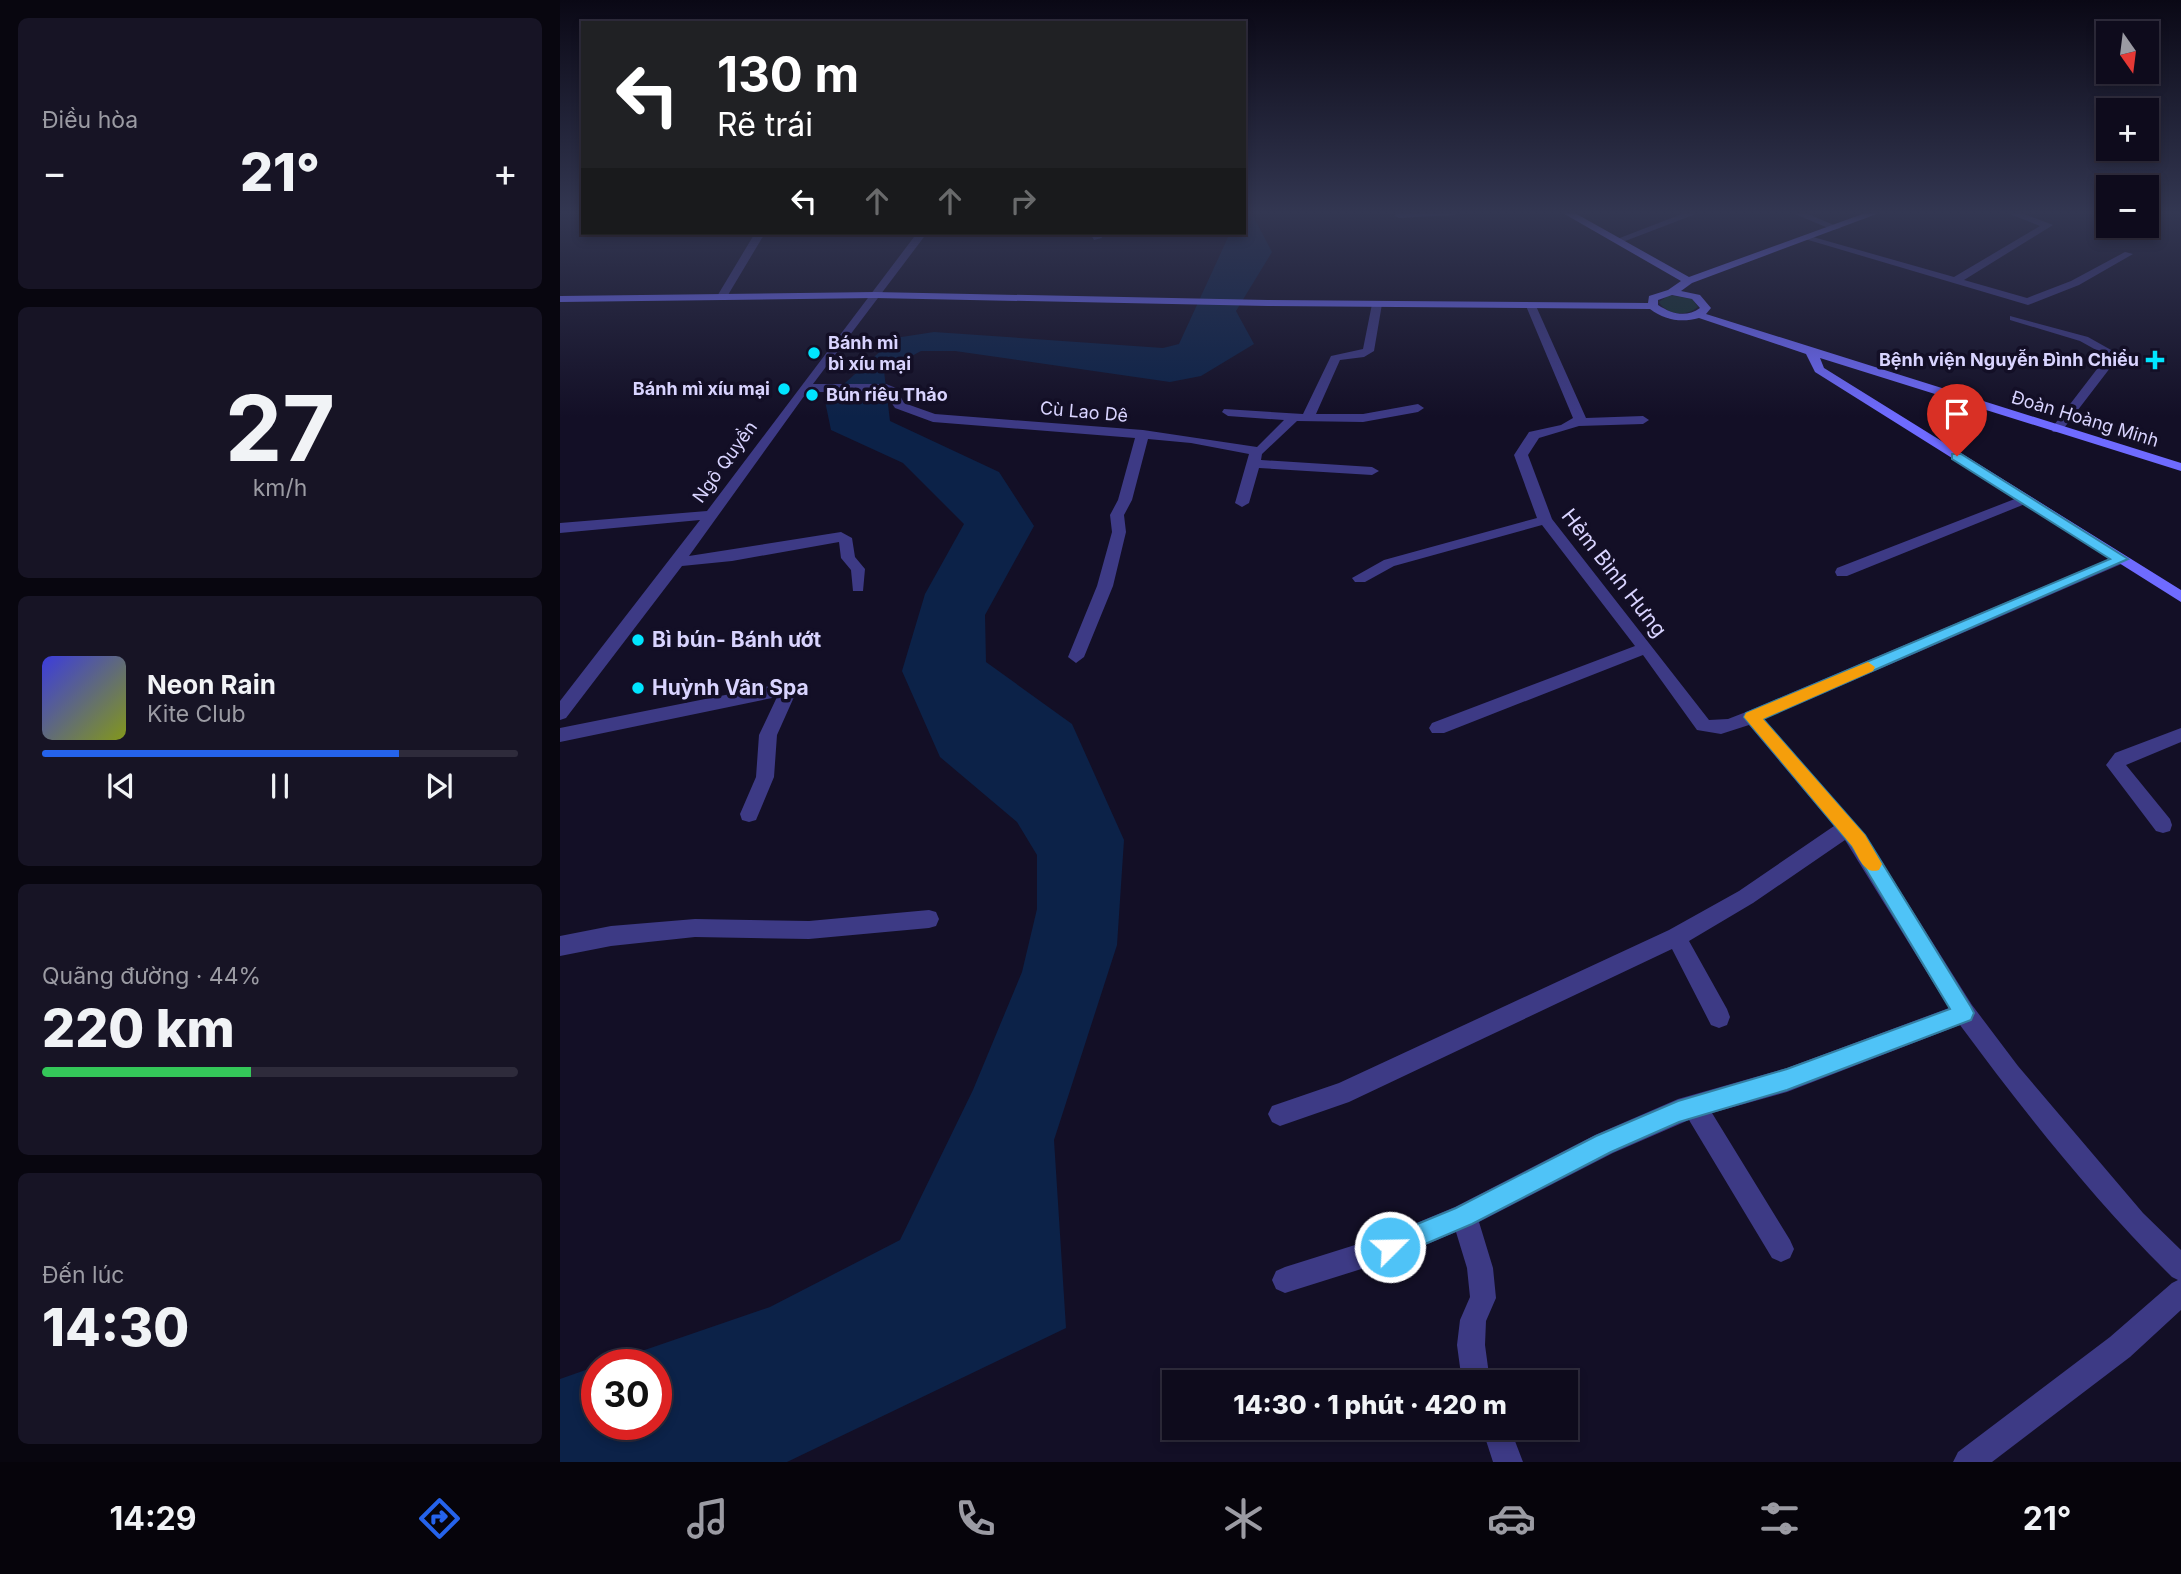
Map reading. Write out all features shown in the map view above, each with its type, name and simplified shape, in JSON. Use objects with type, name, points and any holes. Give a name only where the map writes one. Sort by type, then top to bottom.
[{"type":"main road","points":[[1672,292],[1688,281]]},
{"type":"main road","points":[[1653,306],[1651,302],[1657,295],[1672,292],[1689,294],[1702,300],[1706,308],[1700,315]]},
{"type":"main road","name":"Đoàn Hoàng Minh","points":[[560,299],[876,295],[1268,303],[1653,306],[1674,316],[1700,315],[2181,467]]},
{"type":"main road","points":[[1811,352],[1813,362],[1819,370],[2181,597]]},
{"type":"street","points":[[721,298],[732,280]]},
{"type":"street","name":"Ngô Quyền","points":[[560,713],[677,562],[804,387],[887,280]]},
{"type":"street","points":[[1955,281],[2028,302],[2080,280]]},
{"type":"street","points":[[1308,418],[1335,358],[1341,355],[1360,355],[1368,351],[1377,304]]},
{"type":"street","points":[[1531,306],[1576,404],[1580,419],[1577,422]]},
{"type":"street","points":[[2014,318],[2084,339],[2114,355],[2057,429]]},
{"type":"street","name":"Cù Lao Dê","points":[[804,387],[886,388],[892,391],[899,405],[933,418],[1191,439],[1255,457],[1372,471]]},
{"type":"street","points":[[1228,412],[1308,418],[1363,418],[1418,408]]},
{"type":"street","points":[[1242,503],[1255,457],[1294,417]]},
{"type":"street","name":"Hẻm Bình Hưng","points":[[1643,420],[1577,422],[1541,431],[1529,437],[1521,455],[1545,520],[1703,725],[1719,729],[1752,717],[2121,559]]},
{"type":"street","points":[[1076,657],[1105,586],[1119,532],[1117,516],[1125,500],[1143,434]]},
{"type":"street","points":[[1842,572],[2025,499]]},
{"type":"street","points":[[560,528],[710,515]]},
{"type":"street","points":[[1360,578],[1389,563],[1545,520]]},
{"type":"street","points":[[677,562],[732,556],[841,537],[848,541],[848,558],[858,569],[858,587]]},
{"type":"street","points":[[1438,728],[1646,648]]},
{"type":"street","points":[[560,735],[790,688],[768,735],[765,777],[749,814]]},
{"type":"street","points":[[1752,717],[1858,841],[1964,1013],[2010,1074],[2134,1222],[2181,1268]]},
{"type":"street","points":[[2163,825],[2115,765],[2121,758],[2181,735]]},
{"type":"street","points":[[1280,1114],[1341,1094],[1676,937],[1746,897],[1847,828]]},
{"type":"street","points":[[560,946],[611,936],[695,928],[809,930],[929,919]]},
{"type":"street","points":[[1676,937],[1719,1017]]},
{"type":"street","points":[[1285,1280],[1390,1247],[1464,1216],[1604,1144],[1695,1107],[1787,1080],[1964,1013]]},
{"type":"street","points":[[1695,1107],[1781,1249]]},
{"type":"street","points":[[1464,1216],[1480,1268],[1483,1297],[1473,1320],[1475,1370]]},
{"type":"street","points":[[1968,1462],[2120,1347],[2181,1292]]},
{"type":"street","points":[[1500,1440],[1508,1462]]},
{"type":"green space","points":[[1669,295],[1692,299],[1698,307],[1682,313],[1667,310],[1659,302]]},
{"type":"water","points":[[1208,280],[1255,280],[1236,311],[1254,344],[1201,376],[1170,382],[955,351],[921,351],[884,371],[890,421],[999,472],[1034,526],[985,615],[986,662],[1072,724],[1124,840],[1117,945],[1054,1140],[1066,1328],[787,1462],[560,1462],[560,1379],[581,1372],[581,1440],[672,1440],[672,1349],[648,1349],[770,1307],[900,1240],[973,1090],[1022,972],[1037,909],[1037,855],[1017,822],[940,757],[902,671],[925,594],[964,524],[903,463],[831,430],[825,401],[895,338],[934,332],[1163,348],[1179,344]]},
{"type":"slow traffic","points":[[1868,667],[1752,717],[1858,841],[1873,864]]},
{"type":"place","name":"Bánh mì bì xíu mại","points":[[814,353]]},
{"type":"place","name":"Bệnh viện Nguyễn Đình Chiểu","points":[[2155,360]]},
{"type":"place","name":"Bánh mì xíu mại","points":[[784,389]]},
{"type":"place","name":"Bún riêu Thảo","points":[[812,395]]},
{"type":"place","name":"Bì bún- Bánh ướt","points":[[638,640]]},
{"type":"place","name":"Huỳnh Vân Spa","points":[[638,688]]},
{"type":"route","points":[[1390,1247],[1464,1216],[1604,1144],[1678,1111],[1787,1080],[1964,1013],[1858,841],[1752,717],[2121,559],[1957,456]]}]
